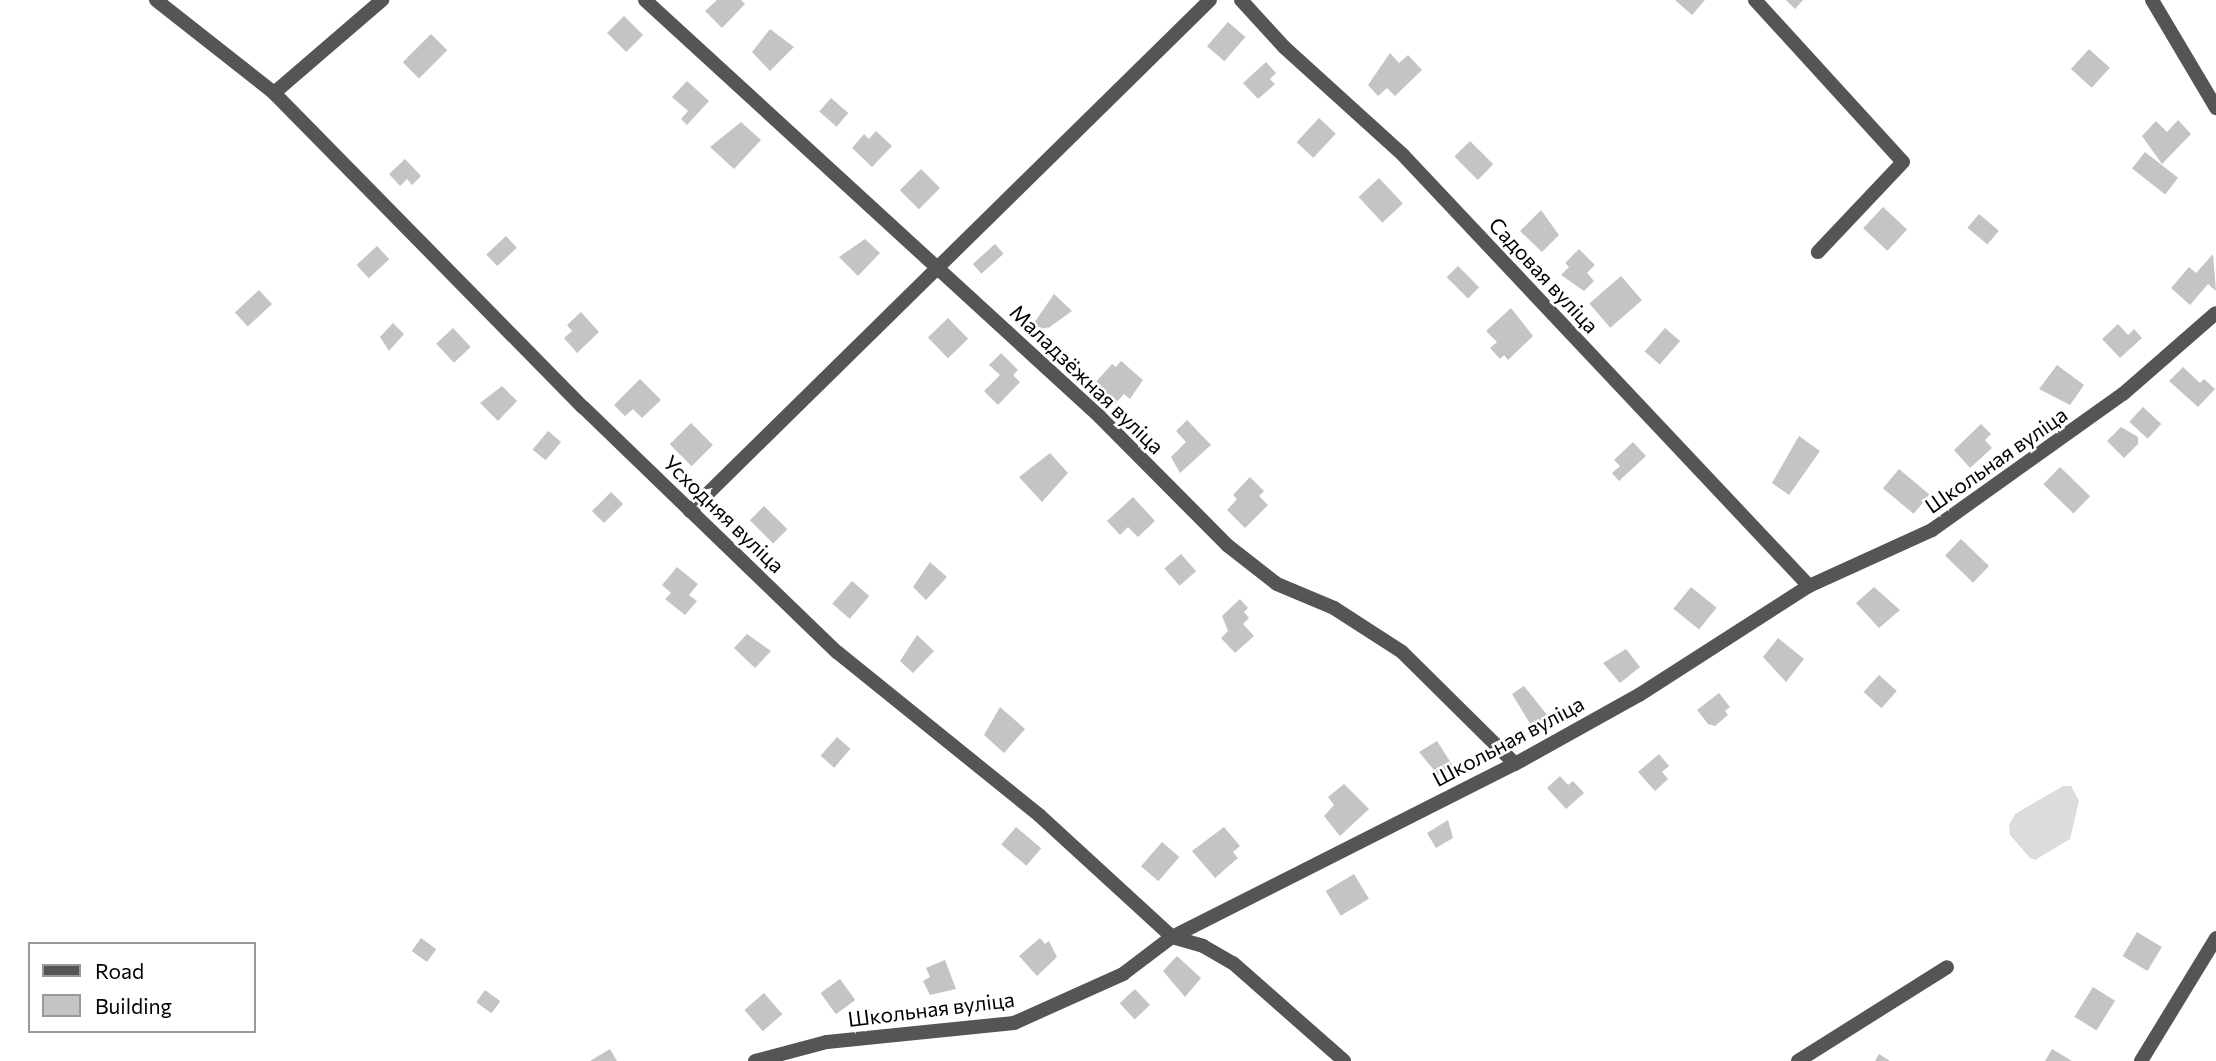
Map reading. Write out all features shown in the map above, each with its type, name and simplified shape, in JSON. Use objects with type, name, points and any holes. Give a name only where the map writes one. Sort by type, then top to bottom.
[{"type":"street","name":"Усходняя вуліца","points":[[156,0],[274,93],[690,510],[837,652],[1039,815],[1172,937]]},
{"type":"street","points":[[274,93],[382,0]]},
{"type":"street","name":"Маладзёжная вуліца","points":[[645,0],[1099,416],[1235,552],[1277,584],[1334,608],[1402,652],[1515,764]]},
{"type":"street","points":[[690,510],[936,265],[1210,0]]},
{"type":"street","name":"Садовая вуліца","points":[[1241,0],[1284,47],[1403,155],[1809,586]]},
{"type":"street","points":[[1755,0],[1903,162],[1818,252]]},
{"type":"street","points":[[2152,0],[2216,108]]},
{"type":"street","name":"Школьная вуліца","points":[[755,1061],[827,1042],[1014,1023],[1123,974],[1172,937],[1515,764],[1718,649],[1809,586],[1932,530],[1975,503],[2123,394],[2216,313]]},
{"type":"street","points":[[1172,937],[1203,946],[1233,963],[1345,1061]]},
{"type":"street","points":[[2141,1061],[2216,938]]},
{"type":"street","points":[[1798,1061],[1947,967]]},
{"type":"shaded area","points":[[2063,786],[2071,786],[2079,801],[2070,839],[2035,860],[2030,858],[2010,835],[2009,825],[2015,814]]},
{"type":"building","points":[[717,0],[741,0],[745,4],[722,28],[705,11]]},
{"type":"building","points":[[1675,0],[1705,0],[1692,15]]},
{"type":"building","points":[[1786,0],[1803,0],[1795,9]]},
{"type":"building","points":[[624,16],[643,35],[626,52],[607,33]]},
{"type":"building","points":[[1228,22],[1245,37],[1224,61],[1207,46]]},
{"type":"building","points":[[770,29],[794,47],[770,71],[752,52]]},
{"type":"building","points":[[431,34],[447,50],[419,79],[403,62]]},
{"type":"building","points":[[2089,49],[2110,68],[2092,88],[2071,69]]},
{"type":"building","points":[[1390,53],[1399,63],[1408,55],[1422,70],[1395,96],[1387,88],[1378,96],[1368,85]]},
{"type":"building","points":[[1266,62],[1276,73],[1270,79],[1275,84],[1258,99],[1243,83]]},
{"type":"building","points":[[687,81],[709,101],[687,125],[681,119],[688,111],[672,97]]},
{"type":"building","points":[[831,98],[848,113],[837,127],[819,112]]},
{"type":"building","points":[[1319,118],[1336,134],[1313,158],[1296,142]]},
{"type":"building","points":[[2178,120],[2191,134],[2162,164],[2142,136],[2156,121],[2167,132]]},
{"type":"building","points":[[741,122],[761,140],[734,169],[710,147]]},
{"type":"building","points":[[876,131],[892,146],[872,167],[852,148],[864,134],[869,139]]},
{"type":"building","points":[[1470,141],[1493,164],[1478,180],[1454,157]]},
{"type":"building","points":[[2145,152],[2178,178],[2165,194],[2132,169]]},
{"type":"building","points":[[405,159],[421,176],[412,185],[407,179],[400,186],[389,174]]},
{"type":"building","points":[[921,169],[940,188],[919,209],[900,190]]},
{"type":"building","points":[[1379,178],[1403,204],[1382,223],[1359,197]]},
{"type":"building","points":[[1883,207],[1907,230],[1887,251],[1863,228]]},
{"type":"building","points":[[1541,210],[1559,235],[1542,252],[1520,231]]},
{"type":"building","points":[[1979,214],[1999,231],[1987,245],[1967,228]]},
{"type":"building","points":[[506,236],[517,248],[497,266],[486,254]]},
{"type":"building","points":[[865,239],[880,253],[858,276],[839,257]]},
{"type":"building","points":[[995,244],[1004,254],[981,274],[973,264]]},
{"type":"building","points":[[377,246],[389,259],[369,278],[357,265]]},
{"type":"building","points":[[1579,249],[1595,265],[1587,273],[1594,281],[1584,291],[1561,275],[1569,267],[1565,263]]},
{"type":"building","points":[[2213,254],[2216,291],[2208,284],[2190,305],[2171,288],[2189,267],[2196,273]]},
{"type":"building","points":[[1458,266],[1479,287],[1468,299],[1447,277]]},
{"type":"building","points":[[1621,276],[1642,300],[1610,328],[1589,304]]},
{"type":"building","points":[[259,290],[272,304],[248,326],[235,313]]},
{"type":"building","points":[[1054,294],[1072,311],[1043,332],[1034,323]]},
{"type":"building","points":[[1511,308],[1533,336],[1508,360],[1504,355],[1500,359],[1490,348],[1497,342],[1486,331]]},
{"type":"building","points":[[581,312],[599,332],[577,353],[564,338],[572,331],[567,325]]},
{"type":"building","points":[[948,318],[968,339],[948,358],[928,337]]},
{"type":"building","points":[[393,323],[404,334],[389,351],[380,337]]},
{"type":"building","points":[[2118,324],[2128,335],[2134,329],[2142,338],[2120,358],[2102,339]]},
{"type":"building","points":[[453,328],[471,347],[454,363],[436,344]]},
{"type":"building","points":[[1665,328],[1680,341],[1660,365],[1645,351]]},
{"type":"building","points":[[1001,353],[1018,370],[1013,375],[1020,382],[998,405],[984,391],[1000,375],[989,365]]},
{"type":"building","points":[[1121,361],[1143,380],[1130,399],[1124,394],[1115,404],[1093,385],[1112,364],[1116,367]]},
{"type":"building","points":[[2057,365],[2084,385],[2070,405],[2039,389]]},
{"type":"building","points":[[2183,367],[2200,383],[2204,379],[2215,389],[2198,407],[2169,381]]},
{"type":"building","points":[[640,379],[661,400],[642,418],[633,409],[625,416],[614,405]]},
{"type":"building","points":[[502,386],[517,401],[498,421],[480,403]]},
{"type":"building","points":[[2143,407],[2161,424],[2148,439],[2129,422]]},
{"type":"building","points":[[1187,420],[1211,445],[1180,473],[1171,457],[1186,442],[1176,431]]},
{"type":"building","points":[[691,423],[713,445],[692,466],[670,444]]},
{"type":"building","points":[[1981,424],[1991,434],[1985,440],[1992,448],[1970,468],[1954,450]]},
{"type":"building","points":[[2121,427],[2138,437],[2138,444],[2124,458],[2107,441]]},
{"type":"building","points":[[548,431],[561,442],[546,460],[533,449]]},
{"type":"building","points":[[1799,436],[1820,451],[1789,495],[1772,483]]},
{"type":"building","points":[[1633,442],[1646,456],[1619,481],[1612,473],[1620,466],[1614,460]]},
{"type":"building","points":[[1050,453],[1068,473],[1042,502],[1019,477]]},
{"type":"building","points":[[2060,467],[2090,496],[2074,513],[2043,484]]},
{"type":"building","points":[[1899,469],[1930,495],[1914,514],[1883,488]]},
{"type":"building","points":[[1250,477],[1264,491],[1259,496],[1268,505],[1245,528],[1227,510],[1237,499],[1233,495]]},
{"type":"building","points":[[611,492],[623,504],[604,523],[592,511]]},
{"type":"building","points":[[1133,497],[1155,521],[1138,537],[1128,527],[1120,535],[1107,521]]},
{"type":"building","points":[[764,506],[787,529],[773,543],[750,520]]},
{"type":"building","points":[[1961,539],[1989,566],[1973,583],[1945,556]]},
{"type":"building","points":[[1181,554],[1196,571],[1179,586],[1164,568]]},
{"type":"building","points":[[930,562],[947,577],[926,600],[913,587]]},
{"type":"building","points":[[677,567],[698,584],[689,595],[697,601],[685,615],[665,599],[671,593],[662,585]]},
{"type":"building","points":[[852,581],[869,596],[850,619],[832,604]]},
{"type":"building","points":[[1691,587],[1717,608],[1699,630],[1673,609]]},
{"type":"building","points":[[1874,587],[1900,610],[1879,628],[1856,603]]},
{"type":"building","points":[[1240,599],[1248,608],[1244,612],[1249,618],[1243,624],[1254,636],[1235,653],[1221,638],[1228,631],[1222,616]]},
{"type":"building","points":[[747,634],[771,651],[755,668],[734,648]]},
{"type":"building","points":[[917,635],[934,651],[913,673],[900,661]]},
{"type":"building","points":[[1778,638],[1804,659],[1786,682],[1763,657]]},
{"type":"building","points":[[1626,649],[1640,667],[1620,683],[1603,663]]},
{"type":"building","points":[[1879,675],[1897,691],[1881,708],[1864,692]]},
{"type":"building","points":[[1524,686],[1548,716],[1532,727],[1512,694]]},
{"type":"building","points":[[1719,693],[1730,707],[1725,711],[1728,715],[1715,726],[1708,724],[1697,710]]},
{"type":"building","points":[[1000,707],[1025,729],[1004,753],[984,735]]},
{"type":"building","points":[[837,737],[851,749],[834,768],[821,756]]},
{"type":"building","points":[[1437,741],[1453,766],[1438,775],[1419,752]]},
{"type":"building","points":[[1659,754],[1669,766],[1662,772],[1668,779],[1655,791],[1638,772]]},
{"type":"building","points":[[1560,776],[1568,785],[1573,781],[1584,793],[1566,809],[1547,788]]},
{"type":"building","points":[[1344,784],[1369,809],[1340,836],[1324,816],[1334,805],[1328,797]]},
{"type":"building","points":[[1448,820],[1453,838],[1436,848],[1427,833]]},
{"type":"building","points":[[1016,827],[1041,848],[1026,866],[1001,845]]},
{"type":"building","points":[[1224,827],[1240,846],[1233,852],[1238,858],[1215,878],[1192,851]]},
{"type":"building","points":[[1162,842],[1179,857],[1158,881],[1141,866]]},
{"type":"building","points":[[1354,874],[1369,899],[1341,916],[1326,891]]},
{"type":"building","points":[[2137,932],[2162,947],[2147,971],[2123,956]]},
{"type":"building","points":[[421,938],[436,949],[427,962],[412,951]]},
{"type":"building","points":[[1040,938],[1045,944],[1049,941],[1057,957],[1037,976],[1019,956]]},
{"type":"building","points":[[1177,956],[1201,978],[1185,997],[1163,971]]},
{"type":"building","points":[[945,960],[956,989],[930,995],[923,981],[930,977],[926,968]]},
{"type":"building","points":[[840,979],[855,1000],[836,1014],[821,993]]},
{"type":"building","points":[[2093,987],[2115,1001],[2097,1030],[2074,1017]]},
{"type":"building","points":[[1135,989],[1150,1005],[1135,1019],[1120,1003]]},
{"type":"building","points":[[485,990],[500,1001],[492,1013],[476,1002]]},
{"type":"building","points":[[764,993],[782,1014],[763,1031],[744,1010]]},
{"type":"building","points":[[610,1049],[617,1061],[590,1061]]},
{"type":"building","points":[[2052,1049],[2072,1061],[2045,1061]]},
{"type":"building","points":[[1879,1054],[1890,1061],[1875,1061]]}]
